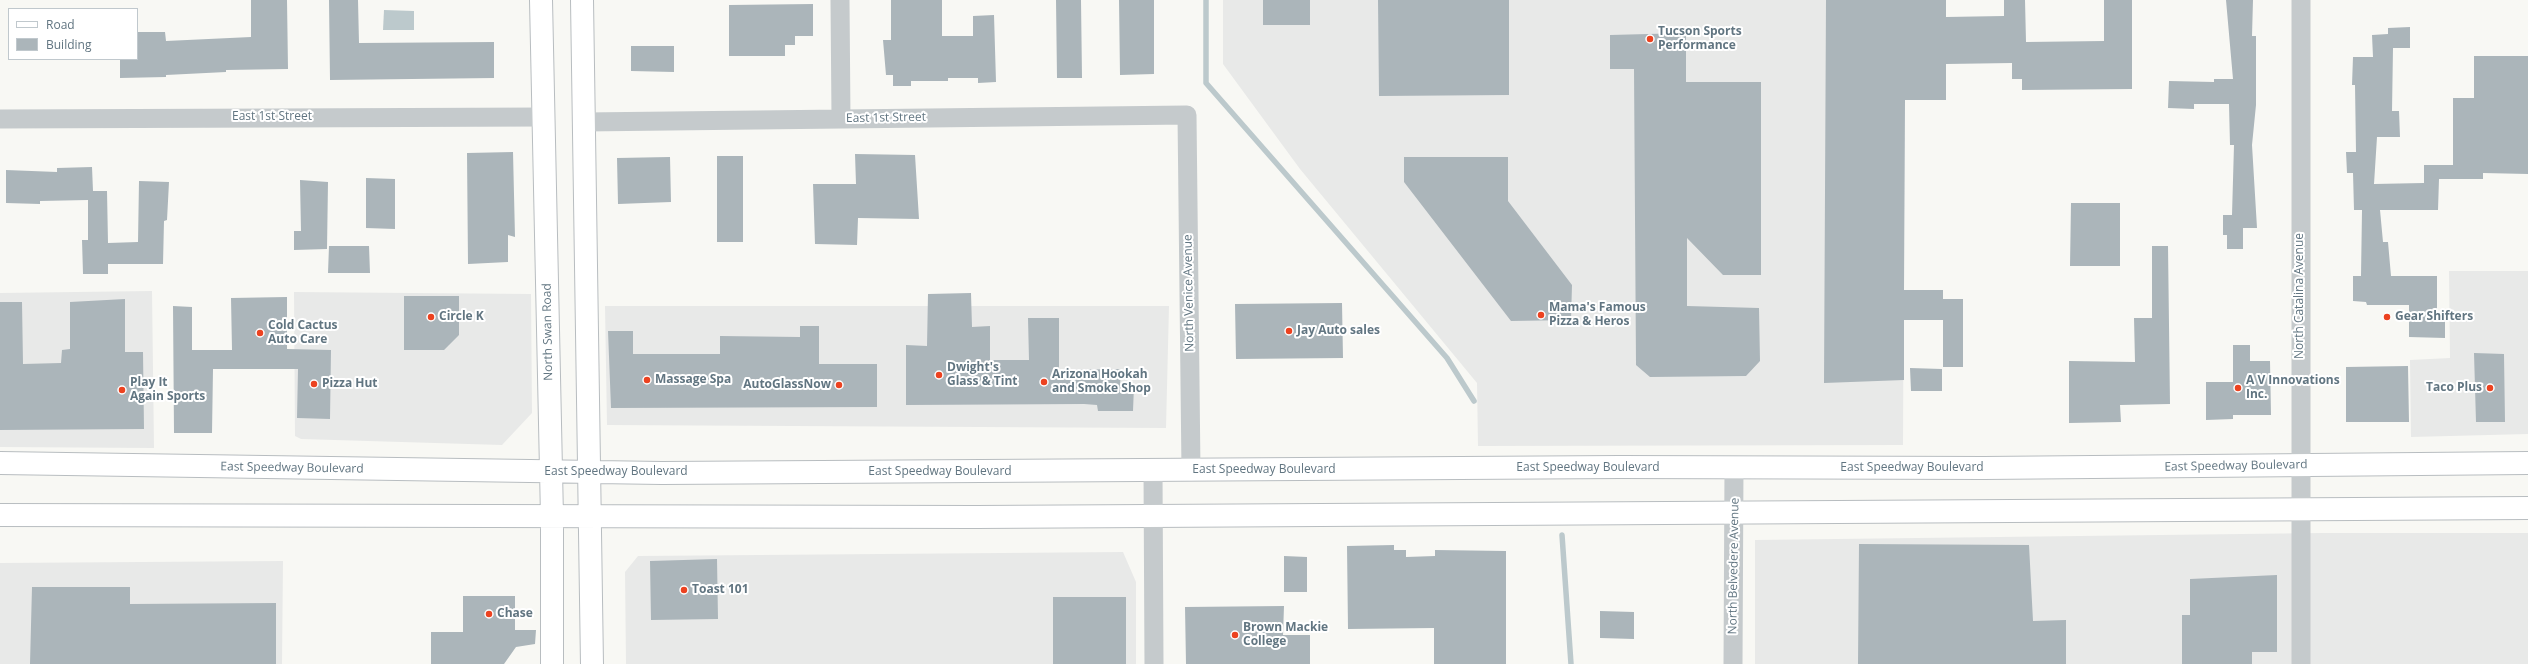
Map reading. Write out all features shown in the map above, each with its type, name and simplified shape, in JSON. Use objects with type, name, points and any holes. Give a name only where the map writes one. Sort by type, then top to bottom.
[{"type":"main road","name":"North Swan Road","points":[[541,0],[552,517],[552,664]]},
{"type":"main road","points":[[582,0],[592,664]]},
{"type":"main road","name":"East Speedway Boulevard","points":[[0,463],[590,473],[2299,466],[2528,463]]},
{"type":"main road","points":[[0,515],[552,517],[1152,516],[2528,508]]},
{"type":"street","points":[[840,0],[841,118]]},
{"type":"street","name":"North Catalina Avenue","points":[[2301,664],[2299,466],[2302,0]]},
{"type":"street","name":"East 1st Street","points":[[584,122],[1187,115]]},
{"type":"street","name":"North Venice Avenue","points":[[1187,115],[1191,471]]},
{"type":"street","name":"East 1st Street","points":[[0,119],[544,117]]},
{"type":"street","name":"North Belvedere Avenue","points":[[1733,664],[1735,513],[1734,468]]},
{"type":"street","points":[[1153,471],[1152,516],[1154,664]]},
{"type":"shaded area","points":[[1223,0],[1905,0],[1903,445],[1478,446],[1477,383],[1300,169],[1223,64]]},
{"type":"shaded area","points":[[384,10],[414,11],[414,30],[383,30]]},
{"type":"shaded area","points":[[2449,271],[2528,271],[2528,434],[2411,437],[2410,360],[2450,358]]},
{"type":"shaded area","points":[[152,291],[154,448],[0,447],[0,293]]},
{"type":"shaded area","points":[[294,292],[531,294],[532,413],[502,445],[301,439],[295,436]]},
{"type":"shaded area","points":[[605,306],[1169,306],[1166,428],[607,425]]},
{"type":"shaded area","points":[[2323,533],[2528,533],[2528,664],[1755,664],[1755,540]]},
{"type":"shaded area","points":[[1123,552],[1136,582],[1136,664],[626,664],[625,572],[638,556]]},
{"type":"shaded area","points":[[283,561],[282,664],[0,664],[0,563]]},
{"type":"building","points":[[251,0],[287,0],[288,69],[226,70],[226,72],[166,75],[166,77],[120,78],[120,60],[138,60],[138,32],[165,32],[166,41],[251,37]]},
{"type":"building","points":[[329,0],[358,0],[359,43],[494,42],[494,78],[330,80]]},
{"type":"building","points":[[891,0],[942,0],[942,36],[973,36],[973,16],[994,15],[996,82],[978,83],[978,78],[948,78],[948,81],[911,81],[911,86],[893,86],[893,75],[886,75],[883,40],[891,40]]},
{"type":"building","points":[[1056,0],[1081,0],[1082,78],[1057,78]]},
{"type":"building","points":[[1119,0],[1154,0],[1154,74],[1120,75]]},
{"type":"building","points":[[1263,0],[1310,0],[1310,25],[1263,25]]},
{"type":"building","points":[[1378,0],[1509,0],[1509,95],[1379,96]]},
{"type":"building","points":[[1826,0],[1946,0],[1946,17],[2004,16],[2004,0],[2025,0],[2026,42],[2104,41],[2104,0],[2132,0],[2132,89],[2022,90],[2022,79],[2012,79],[2012,63],[1946,64],[1946,100],[1905,100],[1904,290],[1943,290],[1943,299],[1963,299],[1963,367],[1943,367],[1943,320],[1904,320],[1904,380],[1824,383]]},
{"type":"building","points":[[2226,0],[2253,0],[2252,36],[2256,36],[2256,105],[2252,145],[2257,228],[2243,228],[2243,249],[2227,249],[2227,235],[2223,235],[2223,215],[2232,215],[2234,145],[2230,145],[2229,104],[2194,104],[2194,109],[2168,108],[2169,81],[2214,82],[2214,79],[2233,79]]},
{"type":"building","points":[[813,4],[813,36],[795,36],[795,45],[785,45],[785,56],[729,56],[729,5]]},
{"type":"building","points":[[2410,27],[2410,48],[2393,48],[2392,111],[2399,111],[2400,137],[2377,137],[2374,184],[2424,183],[2424,165],[2453,165],[2453,98],[2474,98],[2474,56],[2528,56],[2528,174],[2483,173],[2483,179],[2439,179],[2438,210],[2380,210],[2383,242],[2388,242],[2391,276],[2437,276],[2437,312],[2445,312],[2445,338],[2409,337],[2409,305],[2367,305],[2366,302],[2353,301],[2353,276],[2361,276],[2362,210],[2354,210],[2353,173],[2347,173],[2346,152],[2356,152],[2355,85],[2352,85],[2353,57],[2373,57],[2372,35],[2388,34],[2388,28]]},
{"type":"building","points":[[1686,33],[1686,82],[1761,82],[1761,275],[1723,275],[1687,238],[1687,306],[1759,308],[1760,361],[1746,376],[1650,377],[1636,365],[1634,69],[1610,69],[1610,35]]},
{"type":"building","points":[[631,46],[674,46],[674,72],[631,71]]},
{"type":"building","points":[[513,152],[515,237],[508,235],[508,262],[468,264],[467,153]]},
{"type":"building","points":[[855,154],[915,155],[919,219],[858,218],[857,245],[815,244],[813,184],[856,184]]},
{"type":"building","points":[[717,156],[743,156],[743,242],[717,242]]},
{"type":"building","points":[[670,157],[671,202],[618,204],[617,158]]},
{"type":"building","points":[[1404,157],[1508,157],[1508,201],[1572,285],[1571,320],[1511,321],[1404,182]]},
{"type":"building","points":[[92,167],[93,191],[107,191],[108,243],[138,242],[139,181],[169,182],[167,220],[164,221],[163,264],[108,264],[108,274],[83,274],[82,240],[88,240],[88,200],[40,201],[40,204],[6,203],[6,170],[57,172],[57,168]]},
{"type":"building","points":[[366,178],[395,179],[395,229],[366,228]]},
{"type":"building","points":[[300,180],[328,182],[327,249],[294,250],[294,231],[301,231]]},
{"type":"building","points":[[2071,203],[2120,203],[2120,266],[2070,266]]},
{"type":"building","points":[[329,246],[369,246],[370,273],[328,273]]},
{"type":"building","points":[[2152,246],[2168,246],[2170,404],[2120,405],[2121,422],[2069,423],[2069,361],[2135,362],[2134,318],[2152,318]]},
{"type":"building","points":[[971,293],[972,327],[990,326],[990,360],[1029,360],[1028,318],[1059,318],[1059,370],[1121,369],[1120,386],[1134,386],[1133,411],[1098,411],[1097,405],[1084,404],[906,405],[906,345],[927,346],[928,294]]},
{"type":"building","name":"Circle K","points":[[404,296],[459,296],[459,335],[444,350],[404,350]]},
{"type":"building","points":[[287,297],[287,349],[331,350],[330,419],[297,418],[298,369],[213,369],[212,433],[174,433],[173,306],[192,307],[192,350],[232,350],[231,298]]},
{"type":"building","points":[[125,299],[125,352],[143,352],[144,429],[0,430],[0,302],[22,302],[23,364],[61,363],[62,350],[70,349],[70,302]]},
{"type":"building","name":"Jay Auto sales","points":[[1342,303],[1343,358],[1236,359],[1235,304]]},
{"type":"building","points":[[800,326],[819,326],[819,364],[877,364],[877,407],[611,408],[608,331],[633,331],[633,354],[720,354],[720,336],[800,337]]},
{"type":"building","name":"A V Innovations Inc.","points":[[2233,345],[2250,345],[2250,361],[2270,361],[2271,415],[2233,415],[2233,419],[2206,420],[2206,382],[2233,382]]},
{"type":"building","name":"Taco Plus","points":[[2474,353],[2504,354],[2505,422],[2476,422]]},
{"type":"building","points":[[2408,366],[2409,422],[2346,422],[2346,367]]},
{"type":"building","points":[[1910,368],[1942,369],[1942,391],[1911,391]]},
{"type":"building","points":[[1859,544],[2029,545],[2033,621],[2066,620],[2066,664],[1858,664]]},
{"type":"building","points":[[1394,545],[1394,550],[1406,550],[1406,557],[1435,556],[1435,550],[1506,551],[1506,664],[1434,664],[1434,628],[1348,629],[1347,546]]},
{"type":"building","points":[[1284,556],[1307,557],[1307,592],[1284,592]]},
{"type":"building","name":"Toast 101","points":[[717,559],[718,619],[651,620],[650,561]]},
{"type":"building","points":[[2277,575],[2277,652],[2252,652],[2252,664],[2182,664],[2182,615],[2190,615],[2190,579]]},
{"type":"building","points":[[32,587],[130,587],[130,604],[276,603],[276,664],[30,664]]},
{"type":"building","name":"Chase","points":[[463,596],[515,596],[515,630],[536,630],[535,644],[516,647],[504,664],[431,664],[431,632],[463,632]]},
{"type":"building","points":[[1053,597],[1126,597],[1126,664],[1053,664]]},
{"type":"building","name":"Brown Mackie College","points":[[1284,606],[1283,635],[1310,635],[1310,664],[1186,664],[1185,607]]},
{"type":"building","points":[[1600,611],[1634,612],[1634,639],[1600,638]]},
{"type":"waterway","points":[[1206,0],[1206,83],[1447,358],[1474,401]]},
{"type":"waterway","points":[[1562,535],[1571,664]]},
{"type":"place","name":"Tucson Sports Performance","points":[[1650,39]]},
{"type":"place","name":"Mama's Famous Pizza & Heros","points":[[1541,315]]},
{"type":"place","name":"Circle K","points":[[431,317]]},
{"type":"place","name":"Gear Shifters","points":[[2387,317]]},
{"type":"place","name":"Jay Auto sales","points":[[1289,331]]},
{"type":"place","name":"Cold Cactus Auto Care","points":[[260,333]]},
{"type":"place","name":"Dwight's Glass & Tint","points":[[939,375]]},
{"type":"place","name":"Massage Spa","points":[[647,380]]},
{"type":"place","name":"Arizona Hookah and Smoke Shop","points":[[1044,382]]},
{"type":"place","name":"Pizza Hut","points":[[314,384]]},
{"type":"place","name":"AutoGlassNow","points":[[839,385]]},
{"type":"place","name":"A V Innovations Inc.","points":[[2238,388]]},
{"type":"place","name":"Taco Plus","points":[[2490,388]]},
{"type":"place","name":"Play It Again Sports","points":[[122,390]]},
{"type":"place","name":"Toast 101","points":[[684,590]]},
{"type":"place","name":"Chase","points":[[489,614]]},
{"type":"place","name":"Brown Mackie College","points":[[1235,635]]}]
